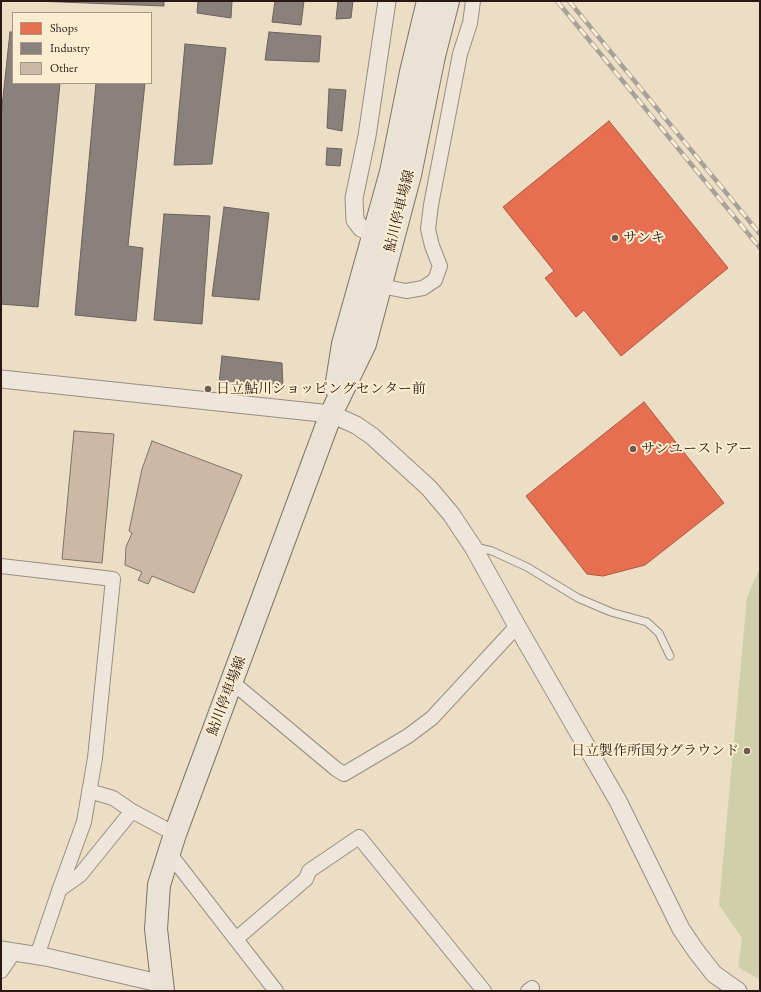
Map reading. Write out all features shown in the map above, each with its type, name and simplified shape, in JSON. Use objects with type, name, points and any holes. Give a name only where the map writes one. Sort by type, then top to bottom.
[{"type":"main road","name":"鮎川停車場線","points":[[331,414],[343,344],[391,172],[411,72],[428,1]]},
{"type":"main road","name":"鮎川停車場線","points":[[164,989],[156,929],[159,885],[172,843],[331,414],[365,344],[410,175],[434,56],[448,1]]},
{"type":"street","points":[[374,235],[361,228],[355,220],[354,198],[367,136],[387,1]]},
{"type":"street","points":[[381,286],[406,291],[423,288],[435,280],[440,266],[432,246],[428,229],[431,205],[460,54],[470,23],[473,1]]},
{"type":"street","points":[[1,379],[331,414],[356,425],[372,436],[430,488],[451,514],[473,547],[618,801],[681,928],[696,951],[714,974],[738,991]]},
{"type":"street","points":[[1,566],[113,579],[95,758],[84,822],[37,956]]},
{"type":"street","points":[[232,682],[336,769],[344,774],[408,736],[432,718],[517,626]]},
{"type":"street","points":[[89,791],[113,798],[172,843],[236,939],[276,991]]},
{"type":"street","points":[[59,891],[80,874],[132,811]]},
{"type":"street","points":[[236,939],[306,879],[309,871],[359,837],[484,991]]},
{"type":"street","points":[[1,971],[8,951],[37,956],[164,989]]},
{"type":"street","points":[[528,991],[532,988],[531,991]]},
{"type":"lane","points":[[473,547],[492,551],[527,567],[578,598],[611,612],[647,622],[659,633],[670,656]]},
{"type":"green space","name":"日立製作所国分グラウンド","points":[[760,567],[760,980],[738,967],[742,938],[719,905],[747,597]]},
{"type":"building: Shops","name":"サンキ","points":[[609,121],[728,268],[621,356],[584,310],[576,317],[545,278],[554,271],[503,207]]},
{"type":"building: Shops","name":"サンユーストアー","points":[[644,402],[724,503],[645,565],[603,576],[587,574],[526,496]]},
{"type":"building: Industry","points":[[35,1],[164,1],[164,6]]},
{"type":"building: Industry","points":[[198,1],[232,1],[231,18],[197,13]]},
{"type":"building: Industry","points":[[275,1],[304,1],[301,25],[272,22]]},
{"type":"building: Industry","points":[[338,1],[353,1],[351,18],[336,19]]},
{"type":"building: Industry","points":[[10,32],[12,32],[12,84],[60,84],[38,307],[1,304],[1,116]]},
{"type":"building: Industry","points":[[269,32],[321,36],[319,62],[265,60]]},
{"type":"building: Industry","points":[[185,44],[226,48],[212,164],[174,165]]},
{"type":"building: Industry","points":[[96,84],[145,84],[128,246],[143,248],[136,321],[75,315]]},
{"type":"building: Industry","points":[[329,89],[346,90],[342,131],[327,128]]},
{"type":"building: Industry","points":[[327,148],[342,149],[340,166],[326,165]]},
{"type":"building: Industry","points":[[224,207],[269,213],[259,300],[212,296]]},
{"type":"building: Industry","points":[[164,214],[210,216],[202,324],[154,320]]},
{"type":"building: Industry","points":[[222,356],[282,363],[283,388],[219,383]]},
{"type":"building: Other","points":[[74,431],[114,434],[102,563],[62,559]]},
{"type":"building: Other","points":[[152,441],[242,475],[194,593],[152,576],[148,584],[138,580],[142,572],[125,565],[126,547],[132,533],[129,531],[142,469]]},
{"type":"railway","points":[[557,1],[760,248]]},
{"type":"railway","points":[[569,1],[760,234]]},
{"type":"place","name":"サンキ","points":[[615,238]]},
{"type":"place","name":"日立鮎川ショッピングセンター前","points":[[208,389]]},
{"type":"place","name":"サンユーストアー","points":[[633,449]]},
{"type":"place","name":"日立製作所国分グラウンド","points":[[747,751]]}]
